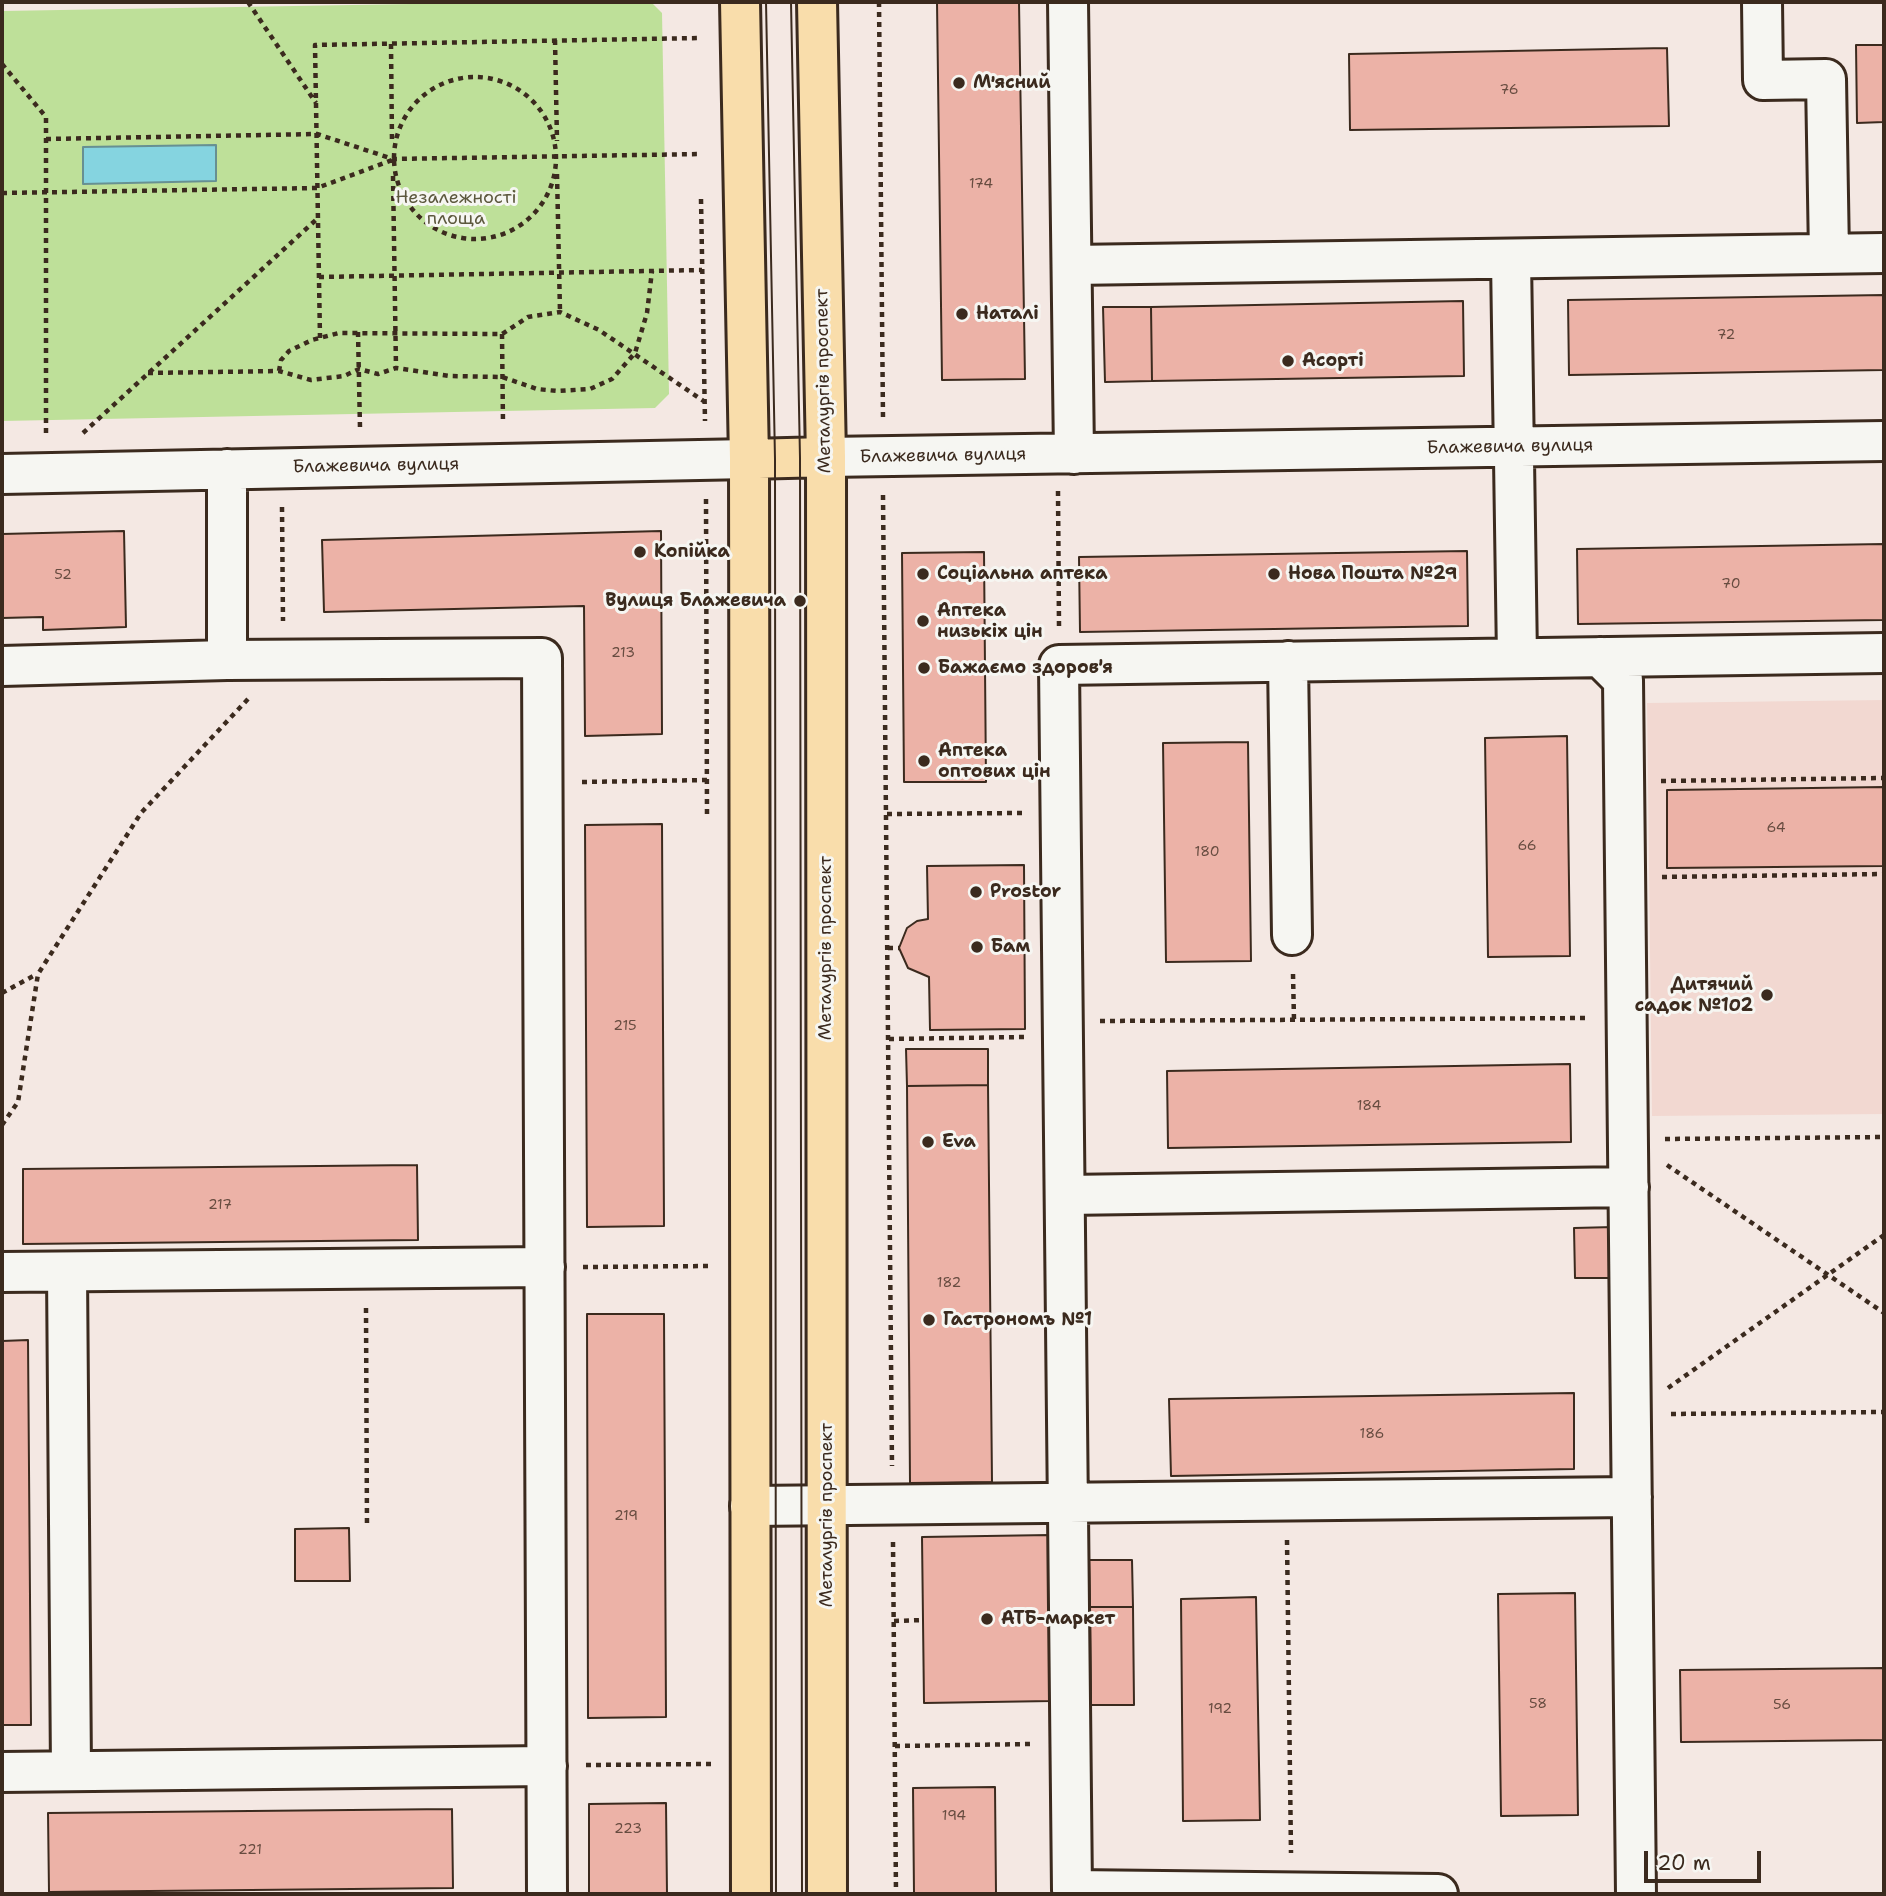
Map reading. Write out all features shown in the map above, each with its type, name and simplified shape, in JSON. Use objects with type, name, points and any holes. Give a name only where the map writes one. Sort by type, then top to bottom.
[{"type":"main road","points":[[740,2],[749,458],[751,1894]]},
{"type":"main road","name":"Металургів проспект","points":[[817,2],[826,457],[827,1894]]},
{"type":"main road","name":"Блажевича вулиця","points":[[749,458],[826,457]]},
{"type":"street","points":[[1068,2],[1074,454]]},
{"type":"street","points":[[1762,2],[1763,80],[1826,79],[1829,254]]},
{"type":"street","points":[[1072,265],[1884,253]]},
{"type":"street","points":[[1511,259],[1517,658]]},
{"type":"street","name":"Блажевича вулиця","points":[[826,457],[1884,441]]},
{"type":"street","name":"Блажевича вулиця","points":[[2,474],[749,458]]},
{"type":"street","points":[[227,469],[227,660]]},
{"type":"street","points":[[1438,1894],[1072,1890],[1059,665],[1884,653]]},
{"type":"street","points":[[1600,657],[1623,680],[1636,1894]]},
{"type":"street","points":[[2,666],[227,660],[542,658],[547,1894]]},
{"type":"street","points":[[1288,661],[1292,935]]},
{"type":"street","points":[[1065,1195],[1629,1187]]},
{"type":"street","points":[[2,1272],[545,1267]]},
{"type":"street","points":[[67,1272],[71,1771]]},
{"type":"street","points":[[750,1506],[1632,1497]]},
{"type":"street","points":[[2,1772],[547,1766]]},
{"type":"path","points":[[248,2],[316,104]]},
{"type":"path","points":[[879,2],[883,419]]},
{"type":"path","points":[[320,338],[315,45],[699,38]]},
{"type":"path","points":[[555,40],[560,312]]},
{"type":"path","points":[[391,44],[397,368]]},
{"type":"path","points":[[2,64],[46,117],[46,435]]},
{"type":"path","points":[[473,76],[505,82],[531,99],[545,116],[554,136],[557,157],[547,198],[534,215],[507,233],[476,240],[455,237],[435,229],[418,217],[400,190],[393,159],[395,138],[403,119],[416,101],[432,88],[452,79],[473,76]]},
{"type":"path","points":[[46,139],[317,134],[393,159],[701,154]]},
{"type":"path","points":[[2,193],[317,188],[393,159]]},
{"type":"path","points":[[82,434],[318,218]]},
{"type":"path","points":[[319,277],[702,270]]},
{"type":"path","points":[[148,373],[279,371],[310,380],[344,376],[359,369],[377,374],[397,368],[449,376],[502,377],[537,388],[578,391],[611,379],[635,353],[647,313],[652,271]]},
{"type":"path","points":[[279,371],[281,360],[289,351],[320,338],[358,332],[396,336],[502,334],[528,317],[560,312],[599,330],[705,402]]},
{"type":"path","points":[[358,332],[360,428]]},
{"type":"path","points":[[502,334],[503,426]]},
{"type":"path","points":[[1058,491],[1059,665]]},
{"type":"path","points":[[883,494],[896,1894]]},
{"type":"path","points":[[2,1125],[18,1102],[38,974],[141,813],[284,660],[282,506]]},
{"type":"path","points":[[1658,781],[1884,778]]},
{"type":"path","points":[[543,782],[707,780]]},
{"type":"path","points":[[887,814],[1061,812]]},
{"type":"path","points":[[1659,877],[1884,874]]},
{"type":"path","points":[[1292,935],[1294,1020]]},
{"type":"path","points":[[888,948],[900,948]]},
{"type":"path","points":[[2,993],[38,974]]},
{"type":"path","points":[[888,1039],[1294,1020],[1627,1018]]},
{"type":"path","points":[[1628,1139],[1884,1137]]},
{"type":"path","points":[[1628,1139],[1884,1313]]},
{"type":"path","points":[[1631,1414],[1884,1235]]},
{"type":"path","points":[[545,1267],[709,1266]]},
{"type":"path","points":[[366,1269],[367,1528]]},
{"type":"path","points":[[1631,1414],[1884,1412]]},
{"type":"path","points":[[1287,1500],[1292,1893]]},
{"type":"path","points":[[894,1620],[923,1620]]},
{"type":"path","points":[[895,1746],[1070,1743]]},
{"type":"path","points":[[547,1766],[710,1764]]},
{"type":"shaded area","name":"Дитячий садок №102","points":[[1884,700],[1884,1114],[1652,1116],[1647,703]]},
{"type":"green space","name":"Незалежності площа","points":[[651,2],[662,13],[669,394],[655,408],[2,421],[2,11]]},
{"type":"water","points":[[216,145],[216,181],[83,184],[83,147]]},
{"type":"building","points":[[937,2],[1019,2],[1025,379],[942,380]]},
{"type":"building","points":[[1856,45],[1884,45],[1884,122],[1857,123]]},
{"type":"building","points":[[1667,48],[1669,126],[1350,130],[1349,54]]},
{"type":"building","points":[[1884,295],[1884,370],[1569,375],[1568,300]]},
{"type":"building","points":[[1463,301],[1464,376],[1152,381],[1151,307]]},
{"type":"building","points":[[1103,307],[1151,307],[1152,381],[1105,382]]},
{"type":"building","points":[[124,531],[126,627],[43,630],[43,617],[2,618],[2,534]]},
{"type":"building","points":[[661,531],[662,734],[585,736],[584,606],[324,612],[322,540]]},
{"type":"building","points":[[1884,544],[1884,620],[1578,624],[1577,549]]},
{"type":"building","points":[[1467,551],[1468,626],[1080,632],[1079,557]]},
{"type":"building","points":[[984,552],[986,782],[904,782],[902,553]]},
{"type":"building","points":[[1567,736],[1570,956],[1488,957],[1485,738]]},
{"type":"building","points":[[1248,742],[1251,961],[1166,962],[1163,743]]},
{"type":"building","points":[[1884,787],[1884,866],[1667,868],[1667,790]]},
{"type":"building","points":[[662,824],[664,1226],[587,1227],[585,825]]},
{"type":"building","points":[[1024,865],[1025,1029],[930,1030],[929,977],[908,968],[899,948],[907,928],[917,921],[928,919],[927,866]]},
{"type":"building","points":[[906,1049],[988,1049],[988,1085],[907,1086]]},
{"type":"building","points":[[1570,1064],[1571,1142],[1168,1148],[1167,1071]]},
{"type":"building","points":[[988,1085],[992,1482],[910,1483],[907,1086]]},
{"type":"building","points":[[417,1165],[418,1240],[23,1244],[23,1169]]},
{"type":"building","points":[[1614,1227],[1615,1278],[1575,1278],[1574,1228]]},
{"type":"building","points":[[587,1314],[664,1314],[666,1717],[588,1718]]},
{"type":"building","points":[[28,1340],[31,1725],[2,1725],[2,1341]]},
{"type":"building","points":[[1574,1393],[1574,1469],[1171,1476],[1169,1399]]},
{"type":"building","points":[[349,1528],[350,1581],[295,1581],[295,1529]]},
{"type":"building","points":[[1050,1535],[1052,1701],[924,1703],[922,1537]]},
{"type":"building","points":[[1089,1560],[1132,1560],[1133,1607],[1090,1607]]},
{"type":"building","points":[[1575,1593],[1578,1815],[1501,1816],[1498,1594]]},
{"type":"building","points":[[1256,1597],[1260,1820],[1183,1821],[1181,1599]]},
{"type":"building","points":[[1090,1607],[1133,1607],[1134,1705],[1091,1705]]},
{"type":"building","points":[[1884,1668],[1884,1740],[1681,1742],[1680,1670]]},
{"type":"building","points":[[995,1787],[996,1894],[914,1894],[913,1788]]},
{"type":"building","points":[[666,1803],[667,1894],[589,1894],[589,1804]]},
{"type":"building","points":[[452,1809],[453,1888],[49,1892],[48,1813]]},
{"type":"tram line","points":[[766,2],[775,459],[776,1894]]},
{"type":"tram line","points":[[791,2],[800,458],[802,1894]]},
{"type":"place","name":"М'ясний","points":[[959,83]]},
{"type":"place","name":"Наталі","points":[[962,314]]},
{"type":"place","name":"Асорті","points":[[1288,361]]},
{"type":"place","name":"Копійка","points":[[640,552]]},
{"type":"place","name":"Соціальна аптека","points":[[923,574]]},
{"type":"place","name":"Нова Пошта №29","points":[[1274,574]]},
{"type":"place","name":"Вулиця Блажевича","points":[[800,601]]},
{"type":"place","name":"Аптека низькіх цін","points":[[923,621]]},
{"type":"place","name":"Бажаємо здоров'я","points":[[924,668]]},
{"type":"place","name":"Аптека оптових цін","points":[[924,761]]},
{"type":"place","name":"Prostor","points":[[976,892]]},
{"type":"place","name":"Бам","points":[[977,947]]},
{"type":"place","name":"Дитячий садок №102","points":[[1767,995]]},
{"type":"place","name":"Eva","points":[[928,1142]]},
{"type":"place","name":"Гастрономъ №1","points":[[929,1320]]},
{"type":"place","name":"АТБ-маркет","points":[[987,1619]]}]
